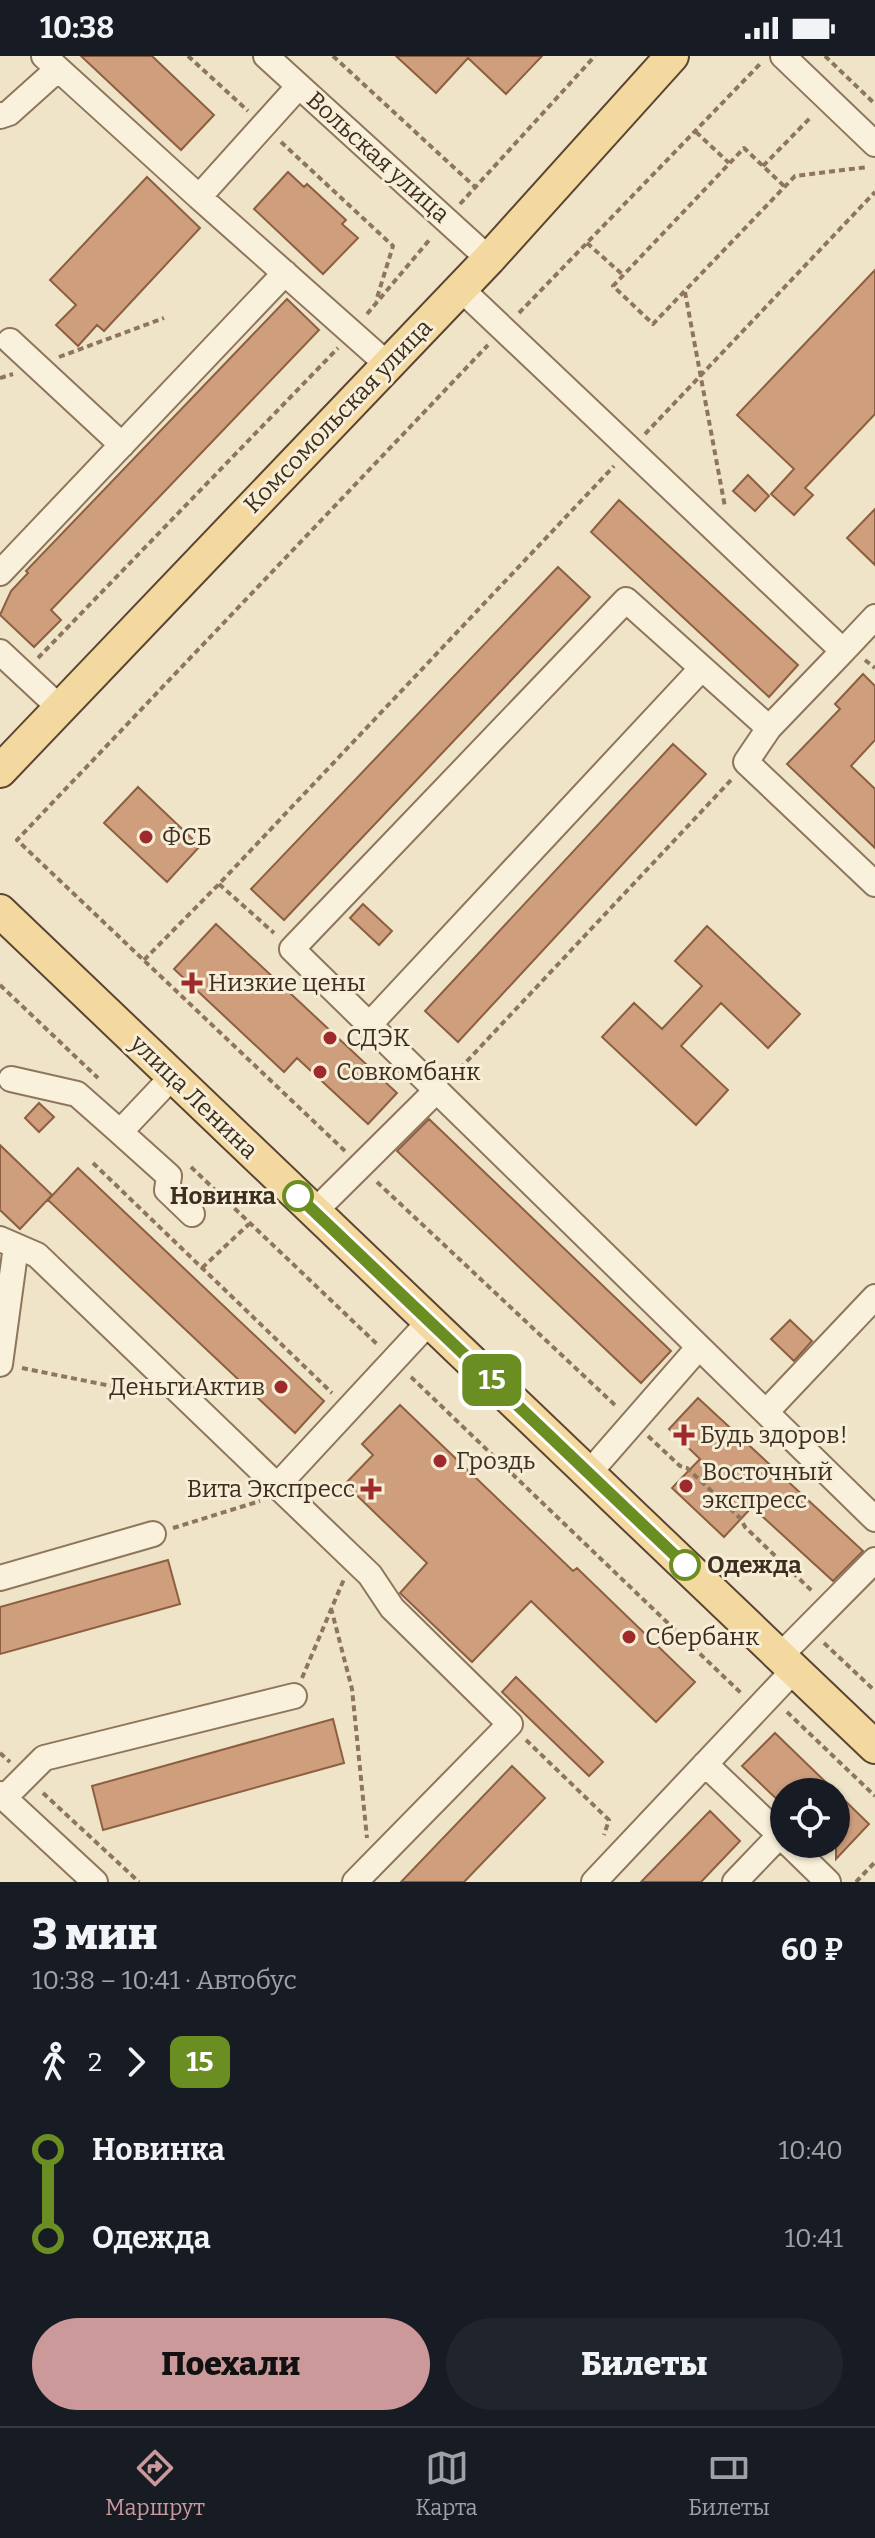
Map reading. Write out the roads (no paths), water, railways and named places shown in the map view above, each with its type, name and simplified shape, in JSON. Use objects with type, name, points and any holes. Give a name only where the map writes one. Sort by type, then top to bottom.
[{"type":"main road","name":"Комсомольская улица","points":[[0,771],[489,259],[672,56]]},
{"type":"main road","name":"улица Ленина","points":[[0,911],[875,1747]]},
{"type":"street","name":"Вольская улица","points":[[266,56],[489,259]]},
{"type":"street","points":[[783,56],[873,155]]},
{"type":"street","points":[[0,116],[9,113],[51,63],[387,364]]},
{"type":"street","points":[[199,197],[299,86]]},
{"type":"street","points":[[0,573],[285,273]]},
{"type":"street","points":[[460,288],[843,651]]},
{"type":"street","points":[[10,341],[122,445]]},
{"type":"street","points":[[769,728],[626,600],[292,949],[369,1025],[443,1085],[699,1347],[875,1519]]},
{"type":"street","points":[[875,617],[769,728],[746,762],[875,884]]},
{"type":"street","points":[[0,652],[60,708]]},
{"type":"street","points":[[369,1025],[702,668]]},
{"type":"street","points":[[120,1132],[172,1077]]},
{"type":"street","points":[[11,1079],[77,1094],[169,1176],[167,1190],[192,1214]]},
{"type":"street","points":[[314,1212],[443,1085]]},
{"type":"street","points":[[0,1364],[8,1242],[37,1255],[370,1575],[392,1608],[510,1724],[362,1874]]},
{"type":"street","points":[[766,1412],[875,1297]]},
{"type":"street","points":[[281,1490],[348,1409],[430,1321]]},
{"type":"street","points":[[589,1473],[699,1347]]},
{"type":"street","points":[[0,1578],[153,1534]]},
{"type":"street","points":[[594,1882],[764,1700],[808,1628],[875,1561]]},
{"type":"street","points":[[95,1882],[2,1796],[44,1758],[294,1696]]},
{"type":"street","points":[[705,1764],[770,1826]]},
{"type":"street","points":[[735,1882],[770,1851]]},
{"type":"street","points":[[803,1858],[828,1882]]},
{"type":"place","name":"ФСБ","points":[[146,837]]},
{"type":"place","name":"Низкие цены","points":[[192,983]]},
{"type":"place","name":"СДЭК","points":[[330,1038]]},
{"type":"place","name":"Совкомбанк","points":[[320,1072]]},
{"type":"place","name":"Новинка","points":[[298,1196]]},
{"type":"place","name":"ДеньгиАктив","points":[[281,1387]]},
{"type":"place","name":"Будь здоров!","points":[[684,1435]]},
{"type":"place","name":"Гроздь","points":[[440,1461]]},
{"type":"place","name":"Восточный экспресс","points":[[686,1486]]},
{"type":"place","name":"Вита Экспресс","points":[[371,1489]]},
{"type":"place","name":"Одежда","points":[[685,1565]]},
{"type":"place","name":"Сбербанк","points":[[629,1637]]}]
